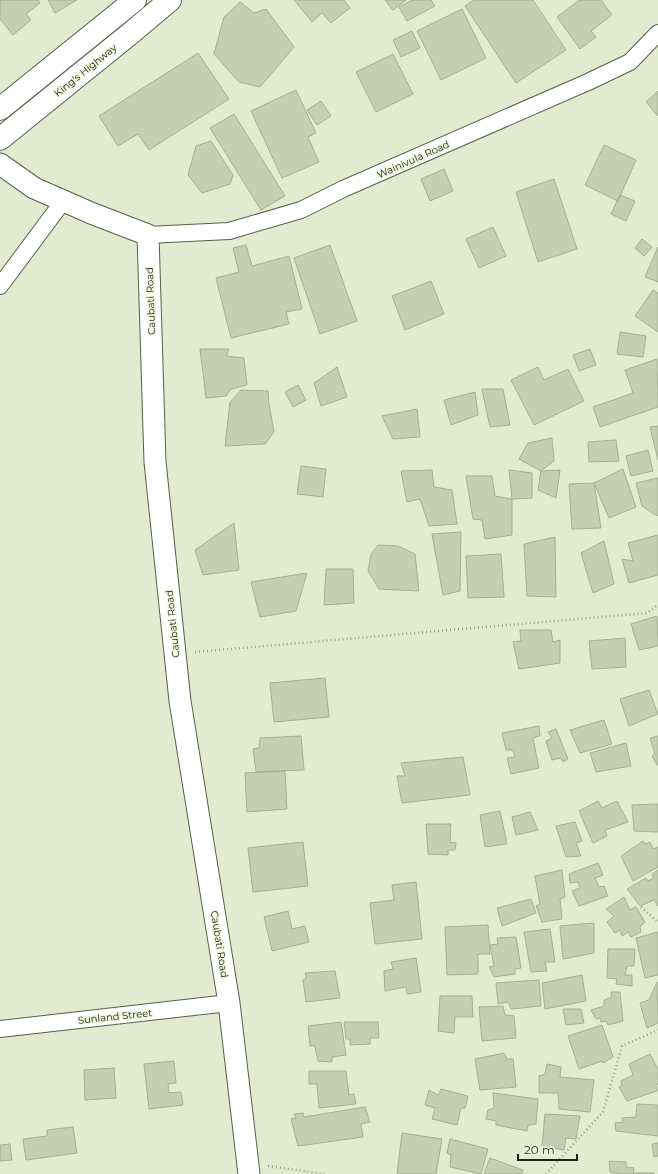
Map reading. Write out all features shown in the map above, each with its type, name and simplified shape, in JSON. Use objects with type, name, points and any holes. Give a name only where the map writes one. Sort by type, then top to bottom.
[{"type":"highway","points":[[0,109],[135,0]]},
{"type":"highway","name":"King's Highway","points":[[0,139],[170,0]]},
{"type":"street","name":"Wainivula Road","points":[[148,235],[229,231],[301,210],[630,62],[658,33]]},
{"type":"street","points":[[0,164],[34,188],[91,213],[148,235]]},
{"type":"street","points":[[0,286],[64,200]]},
{"type":"street","name":"Caubati Road","points":[[148,235],[155,462],[180,701],[229,1003],[249,1168]]},
{"type":"street","name":"Sunland Street","points":[[0,1029],[229,1003]]},
{"type":"path","points":[[175,654],[647,613],[658,605]]},
{"type":"path","points":[[641,907],[658,922]]},
{"type":"path","points":[[546,1174],[603,1112],[622,1046],[658,1030]]},
{"type":"path","points":[[249,1168],[325,1174]]},
{"type":"building","points":[[0,0],[38,0],[40,3],[26,14],[31,20],[13,35],[0,19]]},
{"type":"building","points":[[48,0],[77,0],[55,13]]},
{"type":"building","points":[[294,0],[344,0],[350,8],[331,23],[322,13],[312,22]]},
{"type":"building","points":[[385,0],[406,0],[393,10]]},
{"type":"building","points":[[412,0],[431,0],[435,6],[407,21],[399,7]]},
{"type":"building","points":[[474,0],[533,0],[566,50],[516,83],[465,6]]},
{"type":"building","points":[[579,0],[601,0],[612,15],[591,31],[596,37],[580,49],[557,17]]},
{"type":"building","points":[[240,2],[254,13],[266,9],[294,47],[260,87],[239,82],[214,54],[224,17]]},
{"type":"building","points":[[462,9],[486,58],[441,80],[417,31]]},
{"type":"building","points":[[412,31],[420,48],[401,57],[393,40]]},
{"type":"building","points":[[198,53],[229,99],[149,150],[138,134],[118,146],[99,116]]},
{"type":"building","points":[[393,54],[413,94],[376,112],[356,72]]},
{"type":"building","points":[[296,90],[316,133],[308,137],[319,162],[282,178],[251,111]]},
{"type":"building","points":[[658,91],[658,116],[646,102]]},
{"type":"building","points":[[321,101],[331,116],[317,125],[307,110]]},
{"type":"building","points":[[234,114],[285,196],[261,210],[210,128]]},
{"type":"building","points":[[211,141],[233,175],[230,184],[202,193],[188,175],[196,146]]},
{"type":"building","points":[[604,145],[636,160],[618,201],[585,185]]},
{"type":"building","points":[[444,169],[453,191],[430,201],[421,179]]},
{"type":"building","points":[[554,179],[577,249],[538,262],[516,192]]},
{"type":"building","points":[[620,195],[635,201],[626,221],[611,214]]},
{"type":"building","points":[[493,227],[506,256],[479,268],[466,239]]},
{"type":"building","points":[[642,239],[652,247],[644,256],[635,248]]},
{"type":"building","points":[[246,245],[252,266],[289,256],[302,309],[286,312],[289,324],[231,338],[216,278],[239,272],[233,248]]},
{"type":"building","points":[[330,245],[357,321],[320,334],[294,258]]},
{"type":"building","points":[[658,247],[658,282],[645,277]]},
{"type":"building","points":[[431,281],[444,314],[405,330],[392,296]]},
{"type":"building","points":[[653,290],[658,293],[658,332],[635,316]]},
{"type":"building","points":[[620,332],[646,336],[643,357],[617,354]]},
{"type":"building","points":[[200,349],[229,349],[226,356],[244,358],[247,385],[231,389],[226,396],[206,398]]},
{"type":"building","points":[[590,349],[596,365],[579,371],[573,355]]},
{"type":"building","points":[[657,359],[658,407],[600,427],[593,407],[633,393],[625,370]]},
{"type":"building","points":[[337,367],[347,397],[321,406],[314,383]]},
{"type":"building","points":[[538,367],[544,380],[568,369],[584,401],[534,425],[511,380]]},
{"type":"building","points":[[298,385],[306,400],[293,407],[285,392]]},
{"type":"building","points":[[482,389],[503,389],[510,425],[490,427]]},
{"type":"building","points":[[241,390],[268,391],[274,432],[265,444],[225,446],[230,402]]},
{"type":"building","points":[[475,392],[478,415],[451,425],[444,400]]},
{"type":"building","points":[[417,409],[420,437],[393,439],[382,416]]},
{"type":"building","points":[[658,426],[658,460],[650,427]]},
{"type":"building","points":[[552,438],[554,461],[541,471],[519,459],[528,443]]},
{"type":"building","points":[[616,440],[619,461],[589,462],[588,442]]},
{"type":"building","points":[[648,450],[653,471],[631,476],[626,456]]},
{"type":"building","points":[[301,466],[326,469],[323,497],[297,494]]},
{"type":"building","points":[[623,469],[636,507],[609,518],[594,483]]},
{"type":"building","points":[[432,470],[434,487],[452,490],[457,524],[429,526],[420,499],[407,502],[401,471]]},
{"type":"building","points":[[509,470],[532,473],[532,498],[512,499]]},
{"type":"building","points":[[560,470],[556,498],[538,490],[541,471]]},
{"type":"building","points":[[466,476],[492,476],[495,496],[512,499],[512,535],[485,539],[482,520],[473,519]]},
{"type":"building","points":[[658,478],[657,516],[642,506],[636,483]]},
{"type":"building","points":[[594,483],[601,528],[572,529],[569,484]]},
{"type":"building","points":[[234,523],[239,570],[203,575],[195,550]]},
{"type":"building","points":[[461,532],[460,591],[443,595],[432,534]]},
{"type":"building","points":[[658,535],[658,575],[629,583],[622,559],[633,561],[628,543]]},
{"type":"building","points":[[555,537],[556,597],[527,596],[524,544]]},
{"type":"building","points":[[604,541],[614,584],[593,593],[581,553]]},
{"type":"building","points":[[378,545],[398,546],[415,554],[419,591],[379,589],[368,571],[371,554]]},
{"type":"building","points":[[501,554],[504,597],[468,598],[466,556]]},
{"type":"building","points":[[326,569],[353,569],[354,603],[324,605]]},
{"type":"building","points":[[307,573],[296,611],[260,617],[251,582]]},
{"type":"building","points":[[657,616],[658,646],[639,650],[631,624]]},
{"type":"building","points":[[520,630],[551,630],[553,642],[560,640],[560,663],[519,669],[513,642],[521,641]]},
{"type":"building","points":[[625,638],[626,667],[592,669],[589,641]]},
{"type":"building","points":[[325,678],[329,717],[274,722],[270,683]]},
{"type":"building","points":[[649,690],[658,714],[629,726],[620,699]]},
{"type":"building","points":[[604,720],[612,744],[580,753],[570,730]]},
{"type":"building","points":[[539,726],[540,736],[533,738],[539,768],[511,774],[507,758],[515,757],[513,750],[506,750],[502,733]]},
{"type":"building","points":[[556,729],[568,759],[563,762],[561,758],[552,760],[546,741],[552,738],[548,732]]},
{"type":"building","points":[[301,736],[304,770],[256,772],[253,749],[259,748],[260,738]]},
{"type":"building","points":[[658,736],[657,765],[652,756],[655,754],[650,738]]},
{"type":"building","points":[[626,743],[631,766],[596,772],[590,753]]},
{"type":"building","points":[[463,757],[470,795],[402,803],[397,776],[405,776],[401,763]]},
{"type":"building","points":[[285,771],[287,809],[247,812],[245,773]]},
{"type":"building","points":[[598,801],[602,808],[617,801],[628,822],[605,830],[607,836],[593,843],[579,811]]},
{"type":"building","points":[[658,804],[658,832],[634,831],[632,805]]},
{"type":"building","points":[[500,811],[507,844],[485,847],[480,815]]},
{"type":"building","points":[[530,812],[538,830],[516,835],[512,817]]},
{"type":"building","points":[[575,822],[582,841],[576,843],[581,856],[566,857],[556,826]]},
{"type":"building","points":[[426,824],[451,824],[450,842],[456,843],[455,850],[448,850],[448,855],[428,854]]},
{"type":"building","points":[[643,841],[645,844],[650,842],[653,849],[658,847],[658,867],[633,881],[621,856]]},
{"type":"building","points":[[303,842],[308,886],[253,892],[248,848]]},
{"type":"building","points":[[598,863],[603,875],[595,878],[599,887],[604,886],[608,896],[579,906],[572,891],[580,888],[578,882],[570,883],[569,874]]},
{"type":"building","points":[[562,870],[565,897],[560,899],[562,919],[542,922],[536,906],[540,904],[535,876]]},
{"type":"building","points":[[658,870],[658,906],[654,900],[640,906],[627,889],[646,878],[648,881],[654,878],[652,874]]},
{"type":"building","points":[[416,882],[422,939],[375,944],[370,903],[394,900],[392,885]]},
{"type":"building","points":[[624,897],[630,910],[636,907],[645,922],[640,927],[641,932],[631,937],[628,932],[622,936],[620,930],[615,933],[607,922],[614,916],[606,909]]},
{"type":"building","points":[[531,899],[536,913],[502,926],[497,908]]},
{"type":"building","points":[[288,911],[292,929],[305,926],[309,942],[272,951],[264,917]]},
{"type":"building","points":[[594,923],[594,953],[563,959],[560,926]]},
{"type":"building","points":[[488,925],[490,954],[478,954],[478,974],[447,975],[445,927]]},
{"type":"building","points":[[550,929],[555,962],[545,962],[547,971],[531,972],[524,932]]},
{"type":"building","points":[[658,932],[658,975],[645,978],[636,938]]},
{"type":"building","points":[[516,937],[521,968],[515,969],[515,974],[494,977],[489,967],[494,966],[490,945],[498,944],[497,938]]},
{"type":"building","points":[[608,949],[635,949],[634,966],[627,966],[625,975],[632,975],[632,986],[616,984],[617,979],[607,978]]},
{"type":"building","points":[[416,958],[421,992],[407,994],[406,987],[385,991],[384,971],[393,969],[391,962]]},
{"type":"building","points":[[335,971],[340,998],[306,1002],[303,980],[306,978],[305,973]]},
{"type":"building","points":[[582,975],[586,1001],[545,1009],[542,983]]},
{"type":"building","points":[[539,980],[541,1006],[511,1009],[508,1002],[498,1004],[496,983]]},
{"type":"building","points":[[657,982],[658,1023],[647,1028],[640,1003],[649,1000]]},
{"type":"building","points":[[611,992],[620,992],[623,1021],[608,1025],[606,1021],[601,1022],[600,1018],[596,1019],[591,1010],[604,1006],[604,1000],[612,997]]},
{"type":"building","points":[[440,996],[472,996],[473,1017],[455,1017],[454,1033],[438,1031]]},
{"type":"building","points":[[503,1006],[505,1015],[514,1016],[516,1038],[482,1041],[479,1007]]},
{"type":"building","points":[[563,1009],[581,1009],[584,1023],[566,1025]]},
{"type":"building","points":[[341,1022],[346,1055],[332,1057],[332,1062],[318,1061],[315,1046],[310,1046],[308,1026]]},
{"type":"building","points":[[344,1022],[378,1022],[379,1038],[370,1038],[370,1044],[350,1045],[350,1039],[346,1039]]},
{"type":"building","points":[[602,1025],[613,1057],[603,1063],[602,1061],[579,1069],[568,1036]]},
{"type":"building","points":[[504,1053],[507,1059],[513,1059],[516,1087],[480,1090],[475,1059]]},
{"type":"building","points":[[650,1054],[658,1069],[658,1084],[656,1085],[657,1091],[627,1101],[619,1087],[622,1085],[621,1081],[633,1075],[629,1064]]},
{"type":"building","points":[[174,1061],[176,1083],[168,1084],[169,1093],[181,1092],[183,1105],[149,1109],[144,1064]]},
{"type":"building","points":[[547,1064],[561,1067],[560,1077],[594,1080],[590,1112],[559,1109],[558,1093],[539,1093],[539,1076],[545,1074]]},
{"type":"building","points":[[114,1068],[116,1098],[85,1100],[84,1070]]},
{"type":"building","points":[[309,1071],[346,1071],[349,1095],[354,1094],[356,1104],[319,1108],[317,1084],[309,1084]]},
{"type":"building","points":[[441,1089],[468,1096],[465,1108],[461,1108],[457,1125],[432,1119],[435,1108],[425,1105],[429,1090],[438,1095]]},
{"type":"building","points":[[493,1093],[538,1099],[536,1124],[528,1125],[527,1131],[496,1125],[496,1121],[486,1119],[488,1110],[494,1108]]},
{"type":"building","points":[[637,1104],[658,1105],[658,1136],[616,1131],[615,1123],[623,1122],[622,1118],[636,1117]]},
{"type":"building","points":[[365,1107],[370,1122],[361,1124],[363,1137],[298,1146],[291,1119],[296,1118],[294,1114],[303,1113],[304,1117]]},
{"type":"building","points":[[545,1114],[580,1116],[576,1139],[566,1138],[564,1150],[542,1146]]},
{"type":"building","points":[[73,1127],[77,1153],[26,1160],[23,1139],[47,1136],[47,1130]]},
{"type":"building","points":[[402,1133],[442,1139],[436,1174],[397,1174]]},
{"type":"building","points":[[450,1139],[488,1149],[481,1174],[450,1167],[451,1155],[447,1153]]},
{"type":"building","points":[[658,1143],[658,1156],[654,1157],[652,1144]]},
{"type":"building","points":[[10,1144],[12,1160],[0,1161],[0,1145]]},
{"type":"building","points":[[490,1158],[523,1170],[522,1174],[484,1174]]},
{"type":"building","points":[[609,1161],[626,1162],[626,1167],[634,1168],[633,1173],[654,1174],[617,1174],[610,1172]]}]
